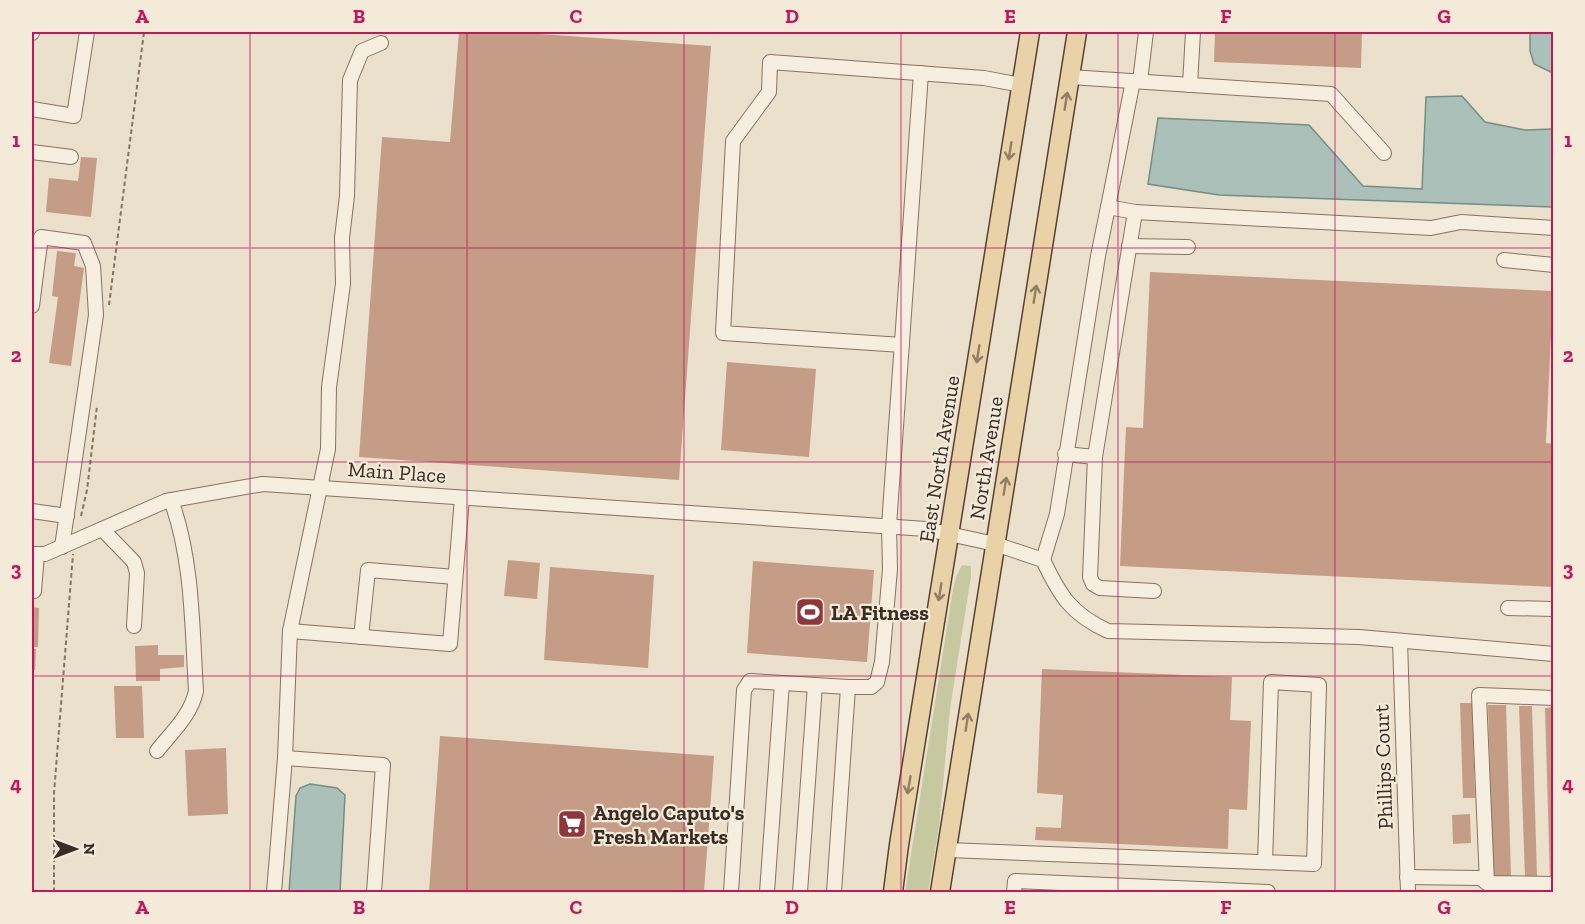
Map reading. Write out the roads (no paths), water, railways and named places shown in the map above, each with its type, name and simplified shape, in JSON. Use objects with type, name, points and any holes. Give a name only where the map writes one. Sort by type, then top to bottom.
[{"type":"main road","name":"East North Avenue","points":[[893,892],[1029,32]]},
{"type":"main road","name":"North Avenue","points":[[940,892],[1077,32]]},
{"type":"street","points":[[32,109],[74,116],[87,32]]},
{"type":"street","points":[[1146,32],[1098,256],[1057,514],[1043,560],[1056,588],[1072,609],[1089,622],[1108,631],[1359,638],[1554,654]]},
{"type":"street","points":[[1190,85],[1193,32]]},
{"type":"street","points":[[274,892],[285,758],[290,631],[328,449],[329,387],[343,284],[342,238],[346,196],[350,80],[362,51],[381,43]]},
{"type":"street","points":[[902,345],[723,333],[733,141],[770,92],[770,62],[984,78],[1021,85]]},
{"type":"street","points":[[731,892],[744,690],[750,681],[871,687],[877,682],[880,673],[890,569],[889,526],[921,73]]},
{"type":"street","points":[[1070,77],[1331,94],[1384,153]]},
{"type":"street","points":[[32,152],[71,157]]},
{"type":"street","points":[[1108,207],[1135,212],[1431,228],[1461,222],[1554,228]]},
{"type":"street","points":[[1135,212],[1095,457],[1090,577],[1100,588],[1154,591]]},
{"type":"street","points":[[32,306],[34,274],[41,237],[84,243],[93,266],[96,315],[68,549]]},
{"type":"street","points":[[1129,246],[1188,247]]},
{"type":"street","points":[[1504,260],[1554,265]]},
{"type":"street","points":[[1065,454],[1095,457]]},
{"type":"street","name":"Main Place","points":[[34,554],[68,549],[102,529],[171,500],[263,484],[926,529],[995,544],[1043,560]]},
{"type":"street","points":[[290,631],[450,644],[462,498]]},
{"type":"street","points":[[157,751],[187,715],[194,703],[196,691],[188,577],[181,526],[171,500]]},
{"type":"street","points":[[32,511],[73,519]]},
{"type":"street","points":[[102,529],[134,562],[137,573],[134,626]]},
{"type":"street","points":[[32,591],[34,591],[34,554]]},
{"type":"street","points":[[361,637],[368,570],[455,577]]},
{"type":"street","points":[[1508,608],[1554,609]]},
{"type":"street","name":"Phillips Court","points":[[1400,641],[1408,892]]},
{"type":"street","points":[[947,850],[1314,864],[1319,685],[1271,682],[1265,862]]},
{"type":"street","points":[[767,892],[782,683]]},
{"type":"street","points":[[800,892],[815,685]]},
{"type":"street","points":[[834,892],[848,687]]},
{"type":"street","points":[[1487,883],[1479,695],[1554,698]]},
{"type":"street","points":[[285,758],[383,765],[374,892]]},
{"type":"street","points":[[1407,878],[1480,878],[1487,883],[1554,884]]},
{"type":"street","points":[[1014,892],[1015,881],[1268,892]]},
{"type":"water","points":[[1530,32],[1553,32],[1553,73],[1534,64],[1530,51]]},
{"type":"water","points":[[1462,96],[1485,122],[1525,130],[1553,129],[1553,207],[1219,195],[1148,184],[1158,118],[1309,125],[1363,186],[1422,189],[1426,97]]},
{"type":"water","points":[[310,784],[337,788],[345,795],[340,892],[289,892],[296,796],[300,788]]},
{"type":"place","name":"LA Fitness","points":[[810,612]]},
{"type":"place","name":"Angelo Caputo's Fresh Markets","points":[[572,824]]}]
